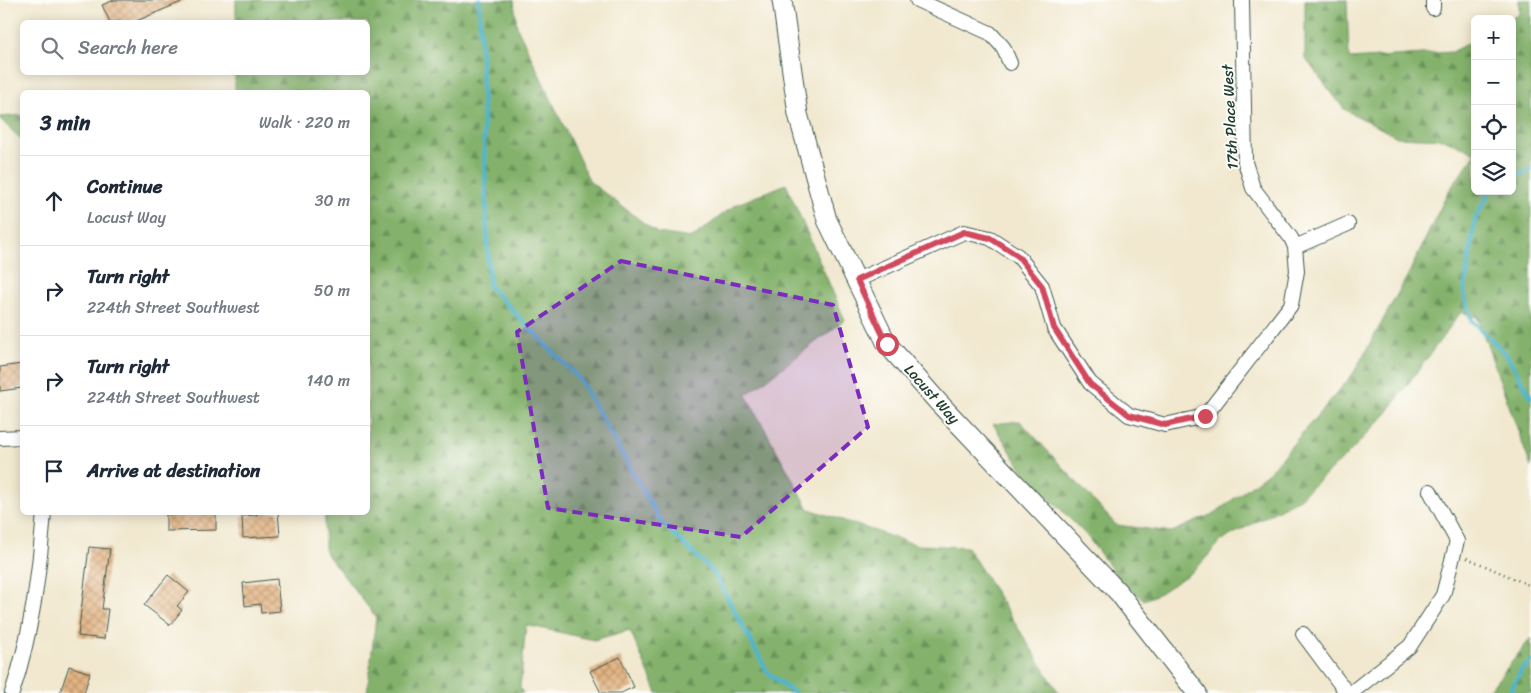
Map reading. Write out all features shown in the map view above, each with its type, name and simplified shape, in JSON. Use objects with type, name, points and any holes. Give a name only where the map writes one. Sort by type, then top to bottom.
[{"type":"main road","name":"Locust Way","points":[[782,0],[798,114],[827,220],[887,344],[938,402],[1119,593],[1198,693]]},
{"type":"street","points":[[917,0],[990,33],[1003,47],[1010,63]]},
{"type":"street","name":"17th Place West","points":[[1242,0],[1246,162],[1253,188],[1267,209],[1285,229],[1295,248]]},
{"type":"street","points":[[857,280],[964,232],[990,238],[1018,256],[1042,286],[1054,328],[1090,384],[1129,415],[1165,425],[1205,416],[1291,305],[1297,271],[1295,248],[1348,224]]},
{"type":"street","points":[[0,438],[20,438]]},
{"type":"street","points":[[1351,693],[1410,646],[1443,595],[1457,541],[1430,491]]},
{"type":"street","points":[[12,693],[27,643],[37,590],[44,515]]},
{"type":"street","points":[[1303,634],[1347,693]]},
{"type":"path","points":[[1454,552],[1531,586]]},
{"type":"highlighted area","points":[[621,261],[833,305],[868,427],[741,537],[548,508],[517,332]]},
{"type":"green space","points":[[236,0],[514,0],[517,27],[590,182],[657,233],[692,238],[735,205],[786,184],[845,320],[746,395],[809,509],[917,545],[967,547],[1059,693],[657,693],[630,630],[594,640],[526,625],[520,688],[523,693],[367,693],[376,617],[325,552],[325,515],[370,515],[370,90],[235,90],[235,75],[370,75],[370,20],[236,20]]},
{"type":"green space","points":[[1305,0],[1347,0],[1349,59],[1452,52],[1471,41],[1471,151],[1444,139],[1397,137],[1344,109],[1305,58]]},
{"type":"green space","points":[[1519,0],[1531,0],[1531,467],[1477,317],[1461,312],[1386,414],[1345,457],[1297,500],[1222,540],[1195,570],[1160,593],[1144,600],[1121,581],[1086,535],[1025,474],[993,424],[1020,421],[1116,525],[1172,532],[1215,513],[1269,472],[1353,374],[1409,273],[1448,192],[1471,160],[1471,195],[1516,195],[1516,16],[1519,14]]},
{"type":"green space","points":[[20,115],[20,138],[0,119],[0,117]]},
{"type":"green space","points":[[1531,638],[1531,693],[1487,693]]},
{"type":"building","points":[[114,0],[186,0],[139,20],[109,20],[102,5]]},
{"type":"building","points":[[20,364],[20,388],[0,391],[0,367]]},
{"type":"building","points":[[166,515],[216,515],[216,530],[166,531]]},
{"type":"building","points":[[278,515],[280,536],[243,538],[242,516]]},
{"type":"building","points":[[89,547],[110,549],[102,609],[108,609],[104,639],[78,636]]},
{"type":"building","points":[[168,575],[189,592],[177,606],[182,610],[170,625],[144,605]]},
{"type":"building","points":[[277,579],[280,611],[261,613],[260,604],[245,606],[243,583]]},
{"type":"building","points":[[620,657],[634,687],[621,693],[601,693],[590,671]]},
{"type":"building","points":[[69,666],[90,673],[84,693],[60,693]]},
{"type":"waterway","points":[[479,0],[489,286],[580,380],[661,522],[714,573],[768,673],[794,693]]},
{"type":"waterway","points":[[1516,175],[1531,170]]},
{"type":"waterway","points":[[1488,195],[1475,219],[1464,293],[1472,321],[1507,355],[1531,397]]},
{"type":"waterway","points":[[1509,693],[1522,669],[1531,662]]},
{"type":"route","points":[[887,344],[857,280],[964,232],[990,238],[1018,256],[1042,286],[1054,328],[1090,384],[1129,415],[1165,425],[1205,416]]}]
